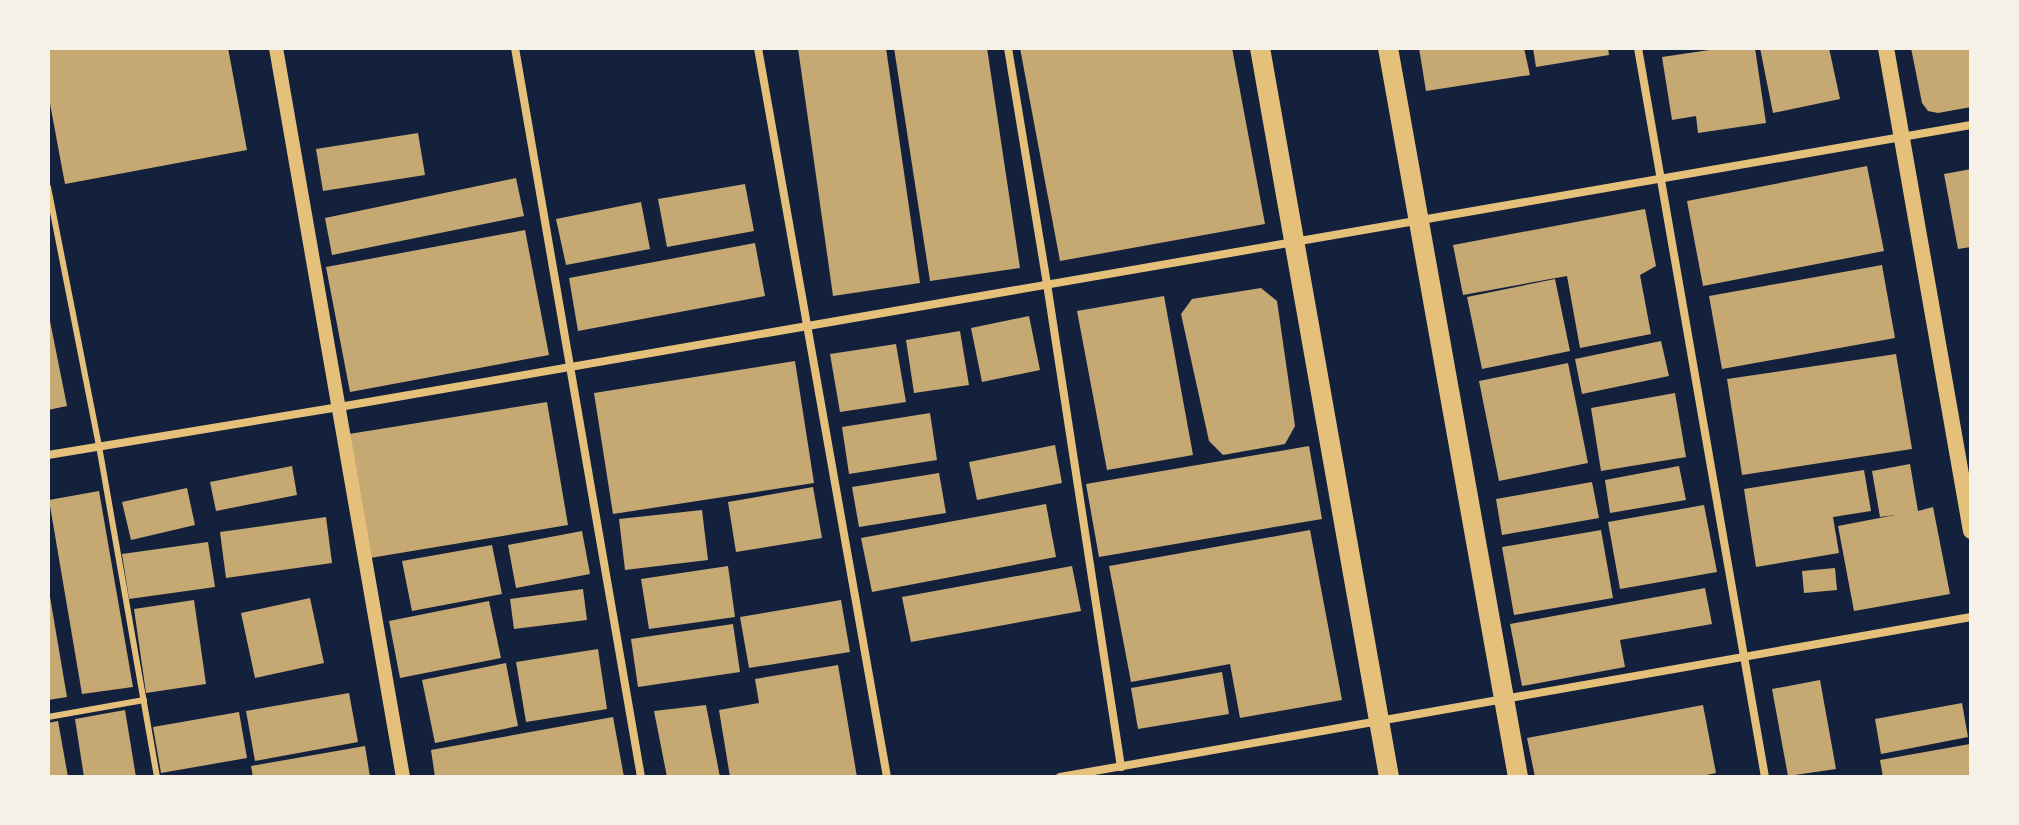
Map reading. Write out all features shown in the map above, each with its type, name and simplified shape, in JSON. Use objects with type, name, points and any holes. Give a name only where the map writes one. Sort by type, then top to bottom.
[{"type":"main road","points":[[1260,48],[1389,777]]},
{"type":"main road","points":[[1388,48],[1518,777]]},
{"type":"main road","points":[[1886,48],[1971,531]]},
{"type":"street","points":[[276,48],[403,777]]},
{"type":"street","points":[[515,48],[641,777]]},
{"type":"street","points":[[758,48],[887,777]]},
{"type":"street","points":[[1008,48],[1121,767]]},
{"type":"street","points":[[1638,48],[1765,777]]},
{"type":"street","points":[[48,455],[1971,125]]},
{"type":"street","points":[[1060,777],[1971,617]]},
{"type":"lane","points":[[48,187],[99,446],[157,777]]},
{"type":"lane","points":[[48,717],[144,700]]},
{"type":"lane","points":[[1121,767],[1123,777]]},
{"type":"building","points":[[48,48],[228,48],[247,150],[65,184],[48,93]]},
{"type":"building","points":[[798,48],[886,48],[920,283],[833,296]]},
{"type":"building","points":[[894,48],[987,48],[1020,268],[930,281]]},
{"type":"building","points":[[1020,48],[1232,48],[1265,224],[1060,261]]},
{"type":"building","points":[[1419,48],[1524,48],[1530,75],[1426,91]]},
{"type":"building","points":[[1533,48],[1608,48],[1609,55],[1536,67]]},
{"type":"building","points":[[1723,48],[1755,48],[1766,123],[1698,133],[1696,116],[1672,120],[1662,57]]},
{"type":"building","points":[[1760,48],[1829,48],[1840,99],[1773,113]]},
{"type":"building","points":[[1911,48],[1971,48],[1971,107],[1938,113],[1928,111],[1922,103]]},
{"type":"building","points":[[418,133],[425,175],[323,191],[316,149]]},
{"type":"building","points":[[1867,166],[1884,251],[1703,286],[1687,201]]},
{"type":"building","points":[[1971,169],[1971,247],[1958,249],[1944,174]]},
{"type":"building","points":[[516,178],[524,216],[332,255],[325,218]]},
{"type":"building","points":[[745,184],[754,231],[667,247],[658,199]]},
{"type":"building","points":[[641,202],[650,249],[566,265],[556,219]]},
{"type":"building","points":[[1645,209],[1656,266],[1640,275],[1651,334],[1580,348],[1567,276],[1463,295],[1453,245]]},
{"type":"building","points":[[525,230],[549,355],[350,392],[326,267]]},
{"type":"building","points":[[755,243],[765,296],[578,331],[569,278]]},
{"type":"building","points":[[1882,265],[1895,338],[1722,369],[1709,296]]},
{"type":"building","points":[[1555,279],[1570,351],[1482,369],[1467,297]]},
{"type":"building","points":[[1261,288],[1277,301],[1295,426],[1285,444],[1223,455],[1209,441],[1181,314],[1192,299]]},
{"type":"building","points":[[1164,296],[1193,455],[1107,470],[1077,311]]},
{"type":"building","points":[[1029,316],[1040,370],[982,382],[971,328]]},
{"type":"building","points":[[48,317],[67,406],[48,410]]},
{"type":"building","points":[[960,331],[969,385],[914,393],[906,340]]},
{"type":"building","points":[[1661,341],[1669,376],[1582,394],[1575,359]]},
{"type":"building","points":[[896,344],[906,402],[840,412],[830,354]]},
{"type":"building","points":[[1896,354],[1912,449],[1742,475],[1727,379]]},
{"type":"building","points":[[795,361],[814,483],[613,514],[594,393]]},
{"type":"building","points":[[1568,363],[1588,463],[1499,481],[1479,381]]},
{"type":"building","points":[[1675,393],[1686,457],[1601,471],[1591,408]]},
{"type":"building","points":[[547,402],[568,525],[370,558],[349,434]]},
{"type":"building","points":[[930,413],[937,460],[849,474],[842,427]]},
{"type":"building","points":[[1055,445],[1062,483],[977,500],[969,462]]},
{"type":"building","points":[[1309,446],[1322,519],[1099,557],[1086,484]]},
{"type":"building","points":[[1910,464],[1918,511],[1933,507],[1950,594],[1854,611],[1838,526],[1895,515],[1880,517],[1872,471]]},
{"type":"building","points":[[292,466],[297,495],[216,511],[210,482]]},
{"type":"building","points":[[1679,466],[1686,500],[1610,513],[1605,480]]},
{"type":"building","points":[[1864,470],[1871,511],[1833,517],[1839,553],[1756,567],[1744,489]]},
{"type":"building","points":[[939,473],[946,513],[859,527],[852,487]]},
{"type":"building","points":[[1592,482],[1599,518],[1502,535],[1496,499]]},
{"type":"building","points":[[813,487],[822,538],[736,552],[728,502]]},
{"type":"building","points":[[187,488],[195,525],[131,540],[122,502]]},
{"type":"building","points":[[99,491],[133,687],[82,694],[49,500]]},
{"type":"building","points":[[1046,504],[1056,557],[872,592],[861,538]]},
{"type":"building","points":[[1704,505],[1717,572],[1620,589],[1608,522]]},
{"type":"building","points":[[702,510],[708,560],[625,570],[619,519]]},
{"type":"building","points":[[326,517],[332,563],[226,578],[220,532]]},
{"type":"building","points":[[1310,530],[1342,700],[1240,718],[1230,664],[1131,682],[1109,566]]},
{"type":"building","points":[[1601,530],[1613,598],[1514,615],[1502,547]]},
{"type":"building","points":[[582,531],[590,574],[516,588],[508,545]]},
{"type":"building","points":[[208,542],[215,587],[129,599],[122,554]]},
{"type":"building","points":[[492,545],[502,594],[412,611],[402,561]]},
{"type":"building","points":[[728,566],[735,617],[649,629],[641,579]]},
{"type":"building","points":[[1072,566],[1081,611],[911,642],[902,597]]},
{"type":"building","points":[[1835,568],[1837,590],[1804,593],[1802,571]]},
{"type":"building","points":[[1705,588],[1712,624],[1620,640],[1625,667],[1522,686],[1510,624]]},
{"type":"building","points":[[583,589],[587,620],[514,629],[510,599]]},
{"type":"building","points":[[48,597],[67,697],[48,700]]},
{"type":"building","points":[[310,598],[324,663],[255,678],[241,613]]},
{"type":"building","points":[[194,600],[206,684],[146,693],[134,609]]},
{"type":"building","points":[[841,600],[850,652],[749,668],[740,617]]},
{"type":"building","points":[[489,601],[501,658],[400,678],[389,621]]},
{"type":"building","points":[[733,624],[740,672],[638,687],[631,639]]},
{"type":"building","points":[[598,649],[607,709],[526,722],[516,662]]},
{"type":"building","points":[[506,663],[518,726],[435,743],[422,680]]},
{"type":"building","points":[[838,665],[857,777],[730,777],[719,710],[759,703],[755,679]]},
{"type":"building","points":[[1222,672],[1229,714],[1138,729],[1131,688]]},
{"type":"building","points":[[1820,680],[1836,769],[1788,776],[1772,689]]},
{"type":"building","points":[[349,693],[358,742],[255,761],[246,711]]},
{"type":"building","points":[[1962,703],[1968,737],[1881,754],[1875,719]]},
{"type":"building","points":[[706,705],[720,777],[667,777],[654,711]]},
{"type":"building","points":[[1703,705],[1716,773],[1697,777],[1535,777],[1527,738]]},
{"type":"building","points":[[125,710],[136,777],[84,777],[75,719]]},
{"type":"building","points":[[239,712],[247,758],[161,773],[153,727]]},
{"type":"building","points":[[613,717],[624,777],[435,777],[431,750]]},
{"type":"building","points":[[58,721],[68,777],[48,777],[48,723]]},
{"type":"building","points":[[1970,744],[1971,777],[1883,777],[1880,760]]},
{"type":"building","points":[[365,746],[370,777],[253,777],[251,766]]}]
